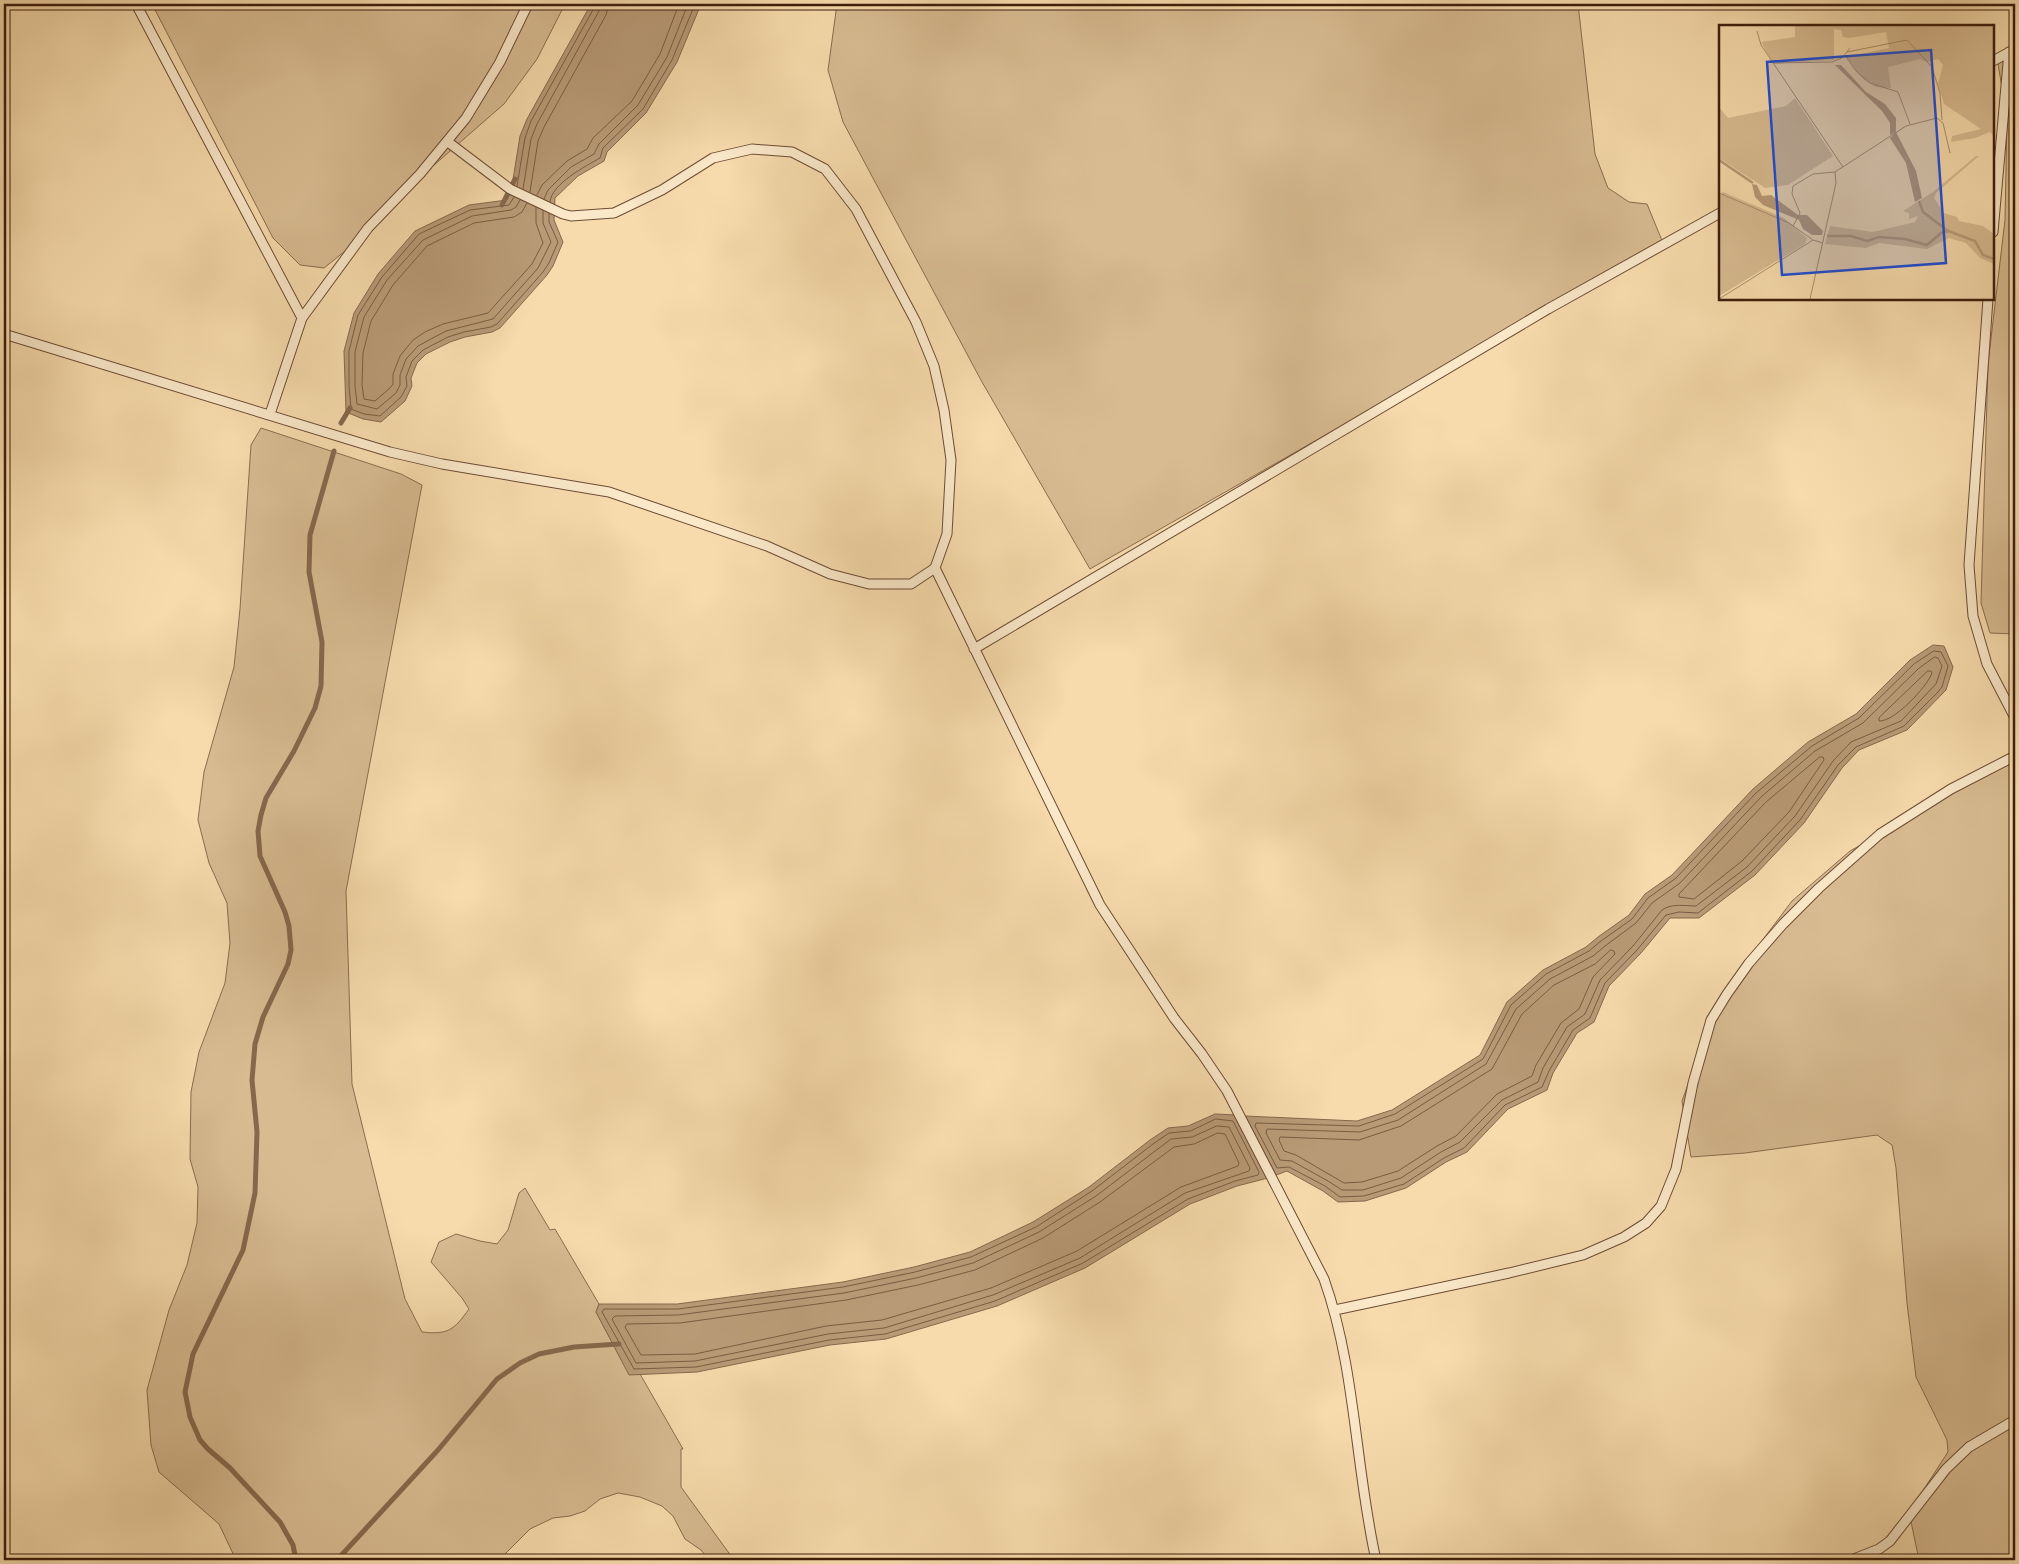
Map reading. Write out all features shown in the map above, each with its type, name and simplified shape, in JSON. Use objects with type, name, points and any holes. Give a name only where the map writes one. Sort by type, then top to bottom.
[{"type":"lane","points":[[136,4],[302,318]]},
{"type":"lane","points":[[270,414],[302,318],[368,228],[448,142],[479,100],[528,4]]},
{"type":"lane","points":[[1994,61],[2012,51]]},
{"type":"lane","points":[[1994,222],[2012,51]]},
{"type":"lane","points":[[4,334],[390,452],[442,464],[609,492],[768,546],[830,574],[869,584],[911,584],[934,568],[947,534],[951,460],[944,410],[934,366],[916,322],[856,209],[825,169],[792,152],[752,149],[713,158],[662,190],[614,213],[571,216],[510,189],[448,142]]},
{"type":"lane","points":[[974,649],[1540,314],[1719,214]]},
{"type":"lane","points":[[1988,300],[1969,565],[1973,616],[1987,664],[2015,718]]},
{"type":"lane","points":[[934,568],[1100,905],[1174,1018],[1202,1054],[1227,1091],[1324,1279],[1335,1310],[1348,1385],[1368,1526],[1376,1560]]},
{"type":"lane","points":[[1335,1310],[1492,1277],[1583,1255],[1624,1237],[1646,1223],[1661,1206],[1676,1168],[1693,1083],[1712,1020],[1727,994],[1749,963],[1783,924],[1819,888],[1880,834],[1951,790],[2015,756]]},
{"type":"lane","points":[[1851,1560],[1879,1550],[1890,1541],[1910,1518],[1929,1488],[1946,1469],[1969,1447],[2015,1420]]},
{"type":"shaded area","points":[[152,4],[565,4],[537,59],[504,104],[402,193],[355,243],[324,268],[300,265],[273,238]]},
{"type":"shaded area","points":[[837,4],[1578,4],[1595,154],[1608,188],[1629,202],[1647,204],[1663,243],[1090,569],[982,382],[843,122],[828,70]]},
{"type":"shaded area","points":[[2015,49],[2015,634],[1990,633],[1981,603],[1988,364],[2005,220],[2007,118],[1997,58]]},
{"type":"shaded area","points":[[261,428],[401,474],[422,485],[346,891],[352,1084],[405,1299],[422,1332],[444,1332],[450,1330],[459,1322],[469,1309],[431,1262],[439,1242],[456,1234],[497,1244],[508,1230],[519,1193],[525,1188],[550,1230],[555,1229],[599,1304],[596,1312],[629,1374],[640,1374],[683,1449],[681,1449],[681,1487],[734,1560],[709,1560],[701,1550],[685,1539],[673,1516],[662,1506],[640,1497],[618,1493],[600,1499],[585,1511],[570,1516],[553,1518],[530,1529],[499,1560],[236,1560],[219,1524],[159,1472],[151,1445],[147,1390],[169,1310],[187,1265],[197,1223],[198,1187],[190,1159],[191,1092],[199,1052],[225,983],[230,943],[227,903],[209,863],[198,820],[204,772],[234,667],[240,609],[251,445]]},
{"type":"shaded area","points":[[2010,750],[2015,763],[2015,1560],[1919,1560],[1909,1512],[1948,1452],[1947,1440],[1916,1377],[1907,1303],[1896,1168],[1892,1145],[1877,1135],[1745,1153],[1691,1157],[1682,1101],[1711,1021],[1746,962],[1792,901],[1850,851],[1900,823],[2009,755]]},
{"type":"water","points":[[591,4],[701,4],[677,62],[646,113],[607,152],[604,161],[578,176],[555,198],[554,220],[563,242],[547,275],[500,328],[492,332],[450,342],[426,354],[417,363],[411,378],[412,386],[405,401],[381,422],[363,419],[346,412],[344,351],[354,313],[378,274],[415,231],[469,205],[507,200],[511,192],[520,136],[527,119]]},
{"type":"water","points":[[1933,645],[1944,646],[1953,667],[1946,690],[1907,730],[1859,750],[1842,768],[1804,823],[1755,875],[1699,918],[1670,918],[1641,953],[1609,986],[1594,1022],[1577,1033],[1553,1073],[1547,1090],[1508,1109],[1467,1152],[1446,1162],[1406,1188],[1365,1201],[1338,1202],[1323,1191],[1287,1171],[1276,1175],[1245,1116],[1357,1121],[1392,1110],[1480,1055],[1507,1002],[1543,970],[1586,947],[1629,915],[1645,894],[1672,875],[1753,789],[1808,742],[1856,714],[1910,660]]},
{"type":"water","points":[[1215,1114],[1236,1115],[1268,1178],[1237,1186],[1190,1204],[1085,1268],[997,1306],[886,1339],[830,1345],[697,1372],[629,1375],[596,1312],[599,1304],[677,1304],[843,1282],[914,1267],[970,1252],[1033,1222],[1089,1187],[1168,1128],[1188,1126]]},
{"type":"waterway","points":[[502,205],[515,179]]},
{"type":"waterway","points":[[341,423],[350,408]]},
{"type":"waterway","points":[[296,1560],[293,1545],[280,1522],[230,1468],[200,1440],[190,1417],[185,1392],[193,1354],[243,1250],[255,1193],[257,1132],[252,1080],[255,1044],[263,1017],[288,964],[291,950],[289,926],[285,912],[260,856],[258,831],[266,798],[294,751],[315,708],[321,686],[322,642],[309,572],[310,535],[334,451]]},
{"type":"waterway","points":[[337,1560],[438,1450],[497,1379],[520,1363],[539,1354],[574,1347],[619,1344]]}]
